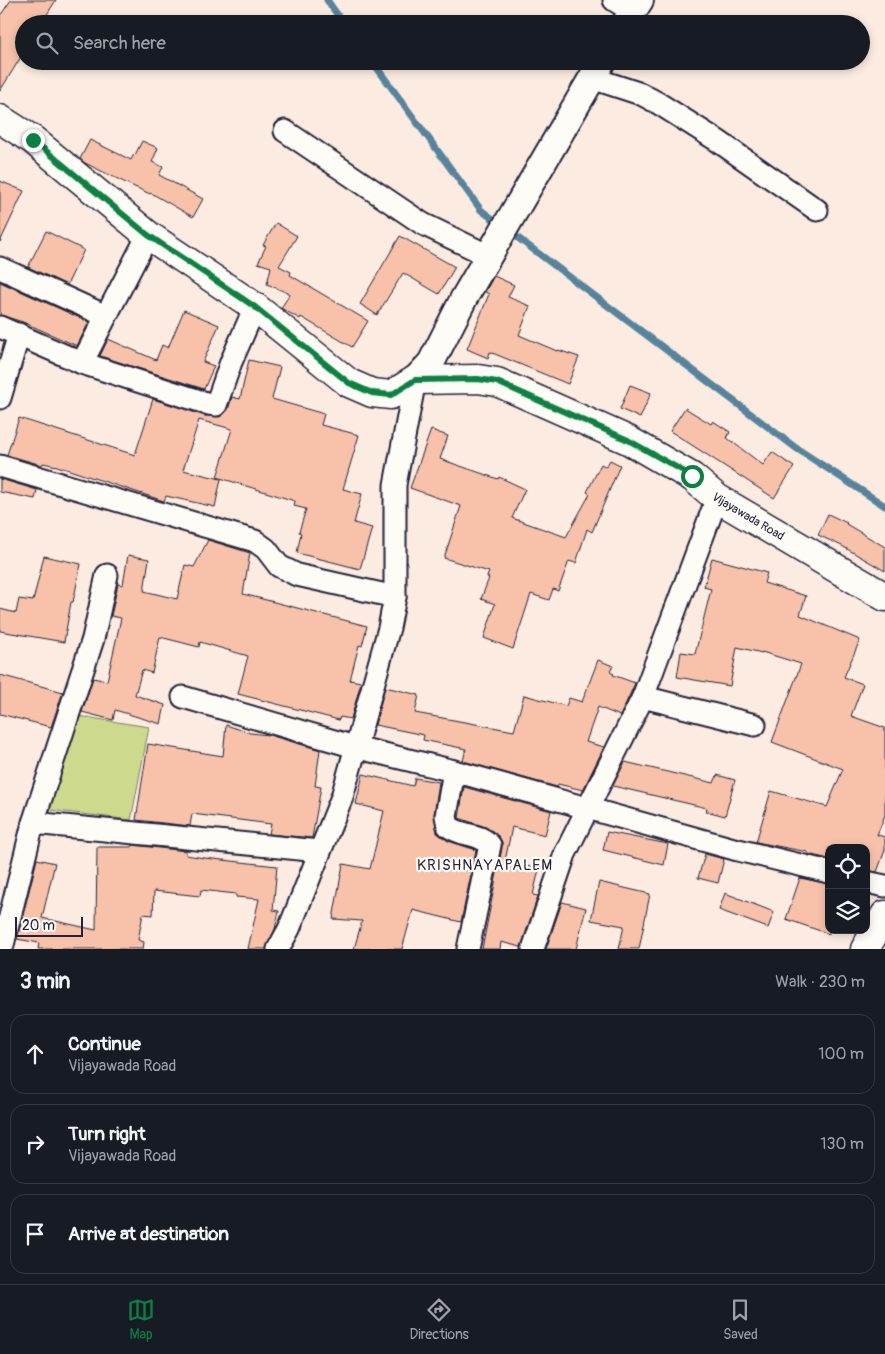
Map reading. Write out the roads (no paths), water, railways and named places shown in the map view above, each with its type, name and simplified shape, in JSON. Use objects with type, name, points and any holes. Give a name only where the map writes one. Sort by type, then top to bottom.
[{"type":"main road","points":[[0,119],[33,140],[148,235],[255,307],[349,383],[372,393],[391,395],[415,380]]},
{"type":"main road","name":"Vijayawada Road","points":[[415,380],[478,379],[497,382],[628,440],[692,476],[717,498],[885,597]]},
{"type":"main road","points":[[866,949],[885,915]]},
{"type":"street","points":[[278,949],[289,929],[342,797],[389,628],[395,597],[396,485],[415,380],[431,363],[464,298],[597,70],[641,94],[718,141],[817,210]]},
{"type":"street","points":[[285,131],[423,224],[492,251]]},
{"type":"street","points":[[82,363],[148,235]]},
{"type":"street","points":[[0,268],[106,316]]},
{"type":"street","points":[[0,398],[9,330],[82,363],[216,405],[231,362],[255,307]]},
{"type":"street","points":[[0,466],[255,541],[266,549],[279,566],[296,574],[395,597]]},
{"type":"street","points":[[533,949],[565,854],[643,697],[717,498]]},
{"type":"street","points":[[2,949],[33,823],[93,639],[107,575]]},
{"type":"street","points":[[183,697],[355,747],[454,771],[734,849],[825,871]]},
{"type":"street","points":[[643,697],[755,725]]},
{"type":"street","points":[[454,771],[446,816],[448,826],[456,832],[483,838],[490,845],[468,949]]},
{"type":"street","points":[[33,823],[319,851]]},
{"type":"street","points":[[870,883],[885,886]]},
{"type":"waterway","points":[[327,0],[338,15]]},
{"type":"waterway","points":[[379,70],[481,210],[796,448],[885,506]]},
{"type":"district","name":"KRISHNAYAPALEM","points":[[485,865]]}]
